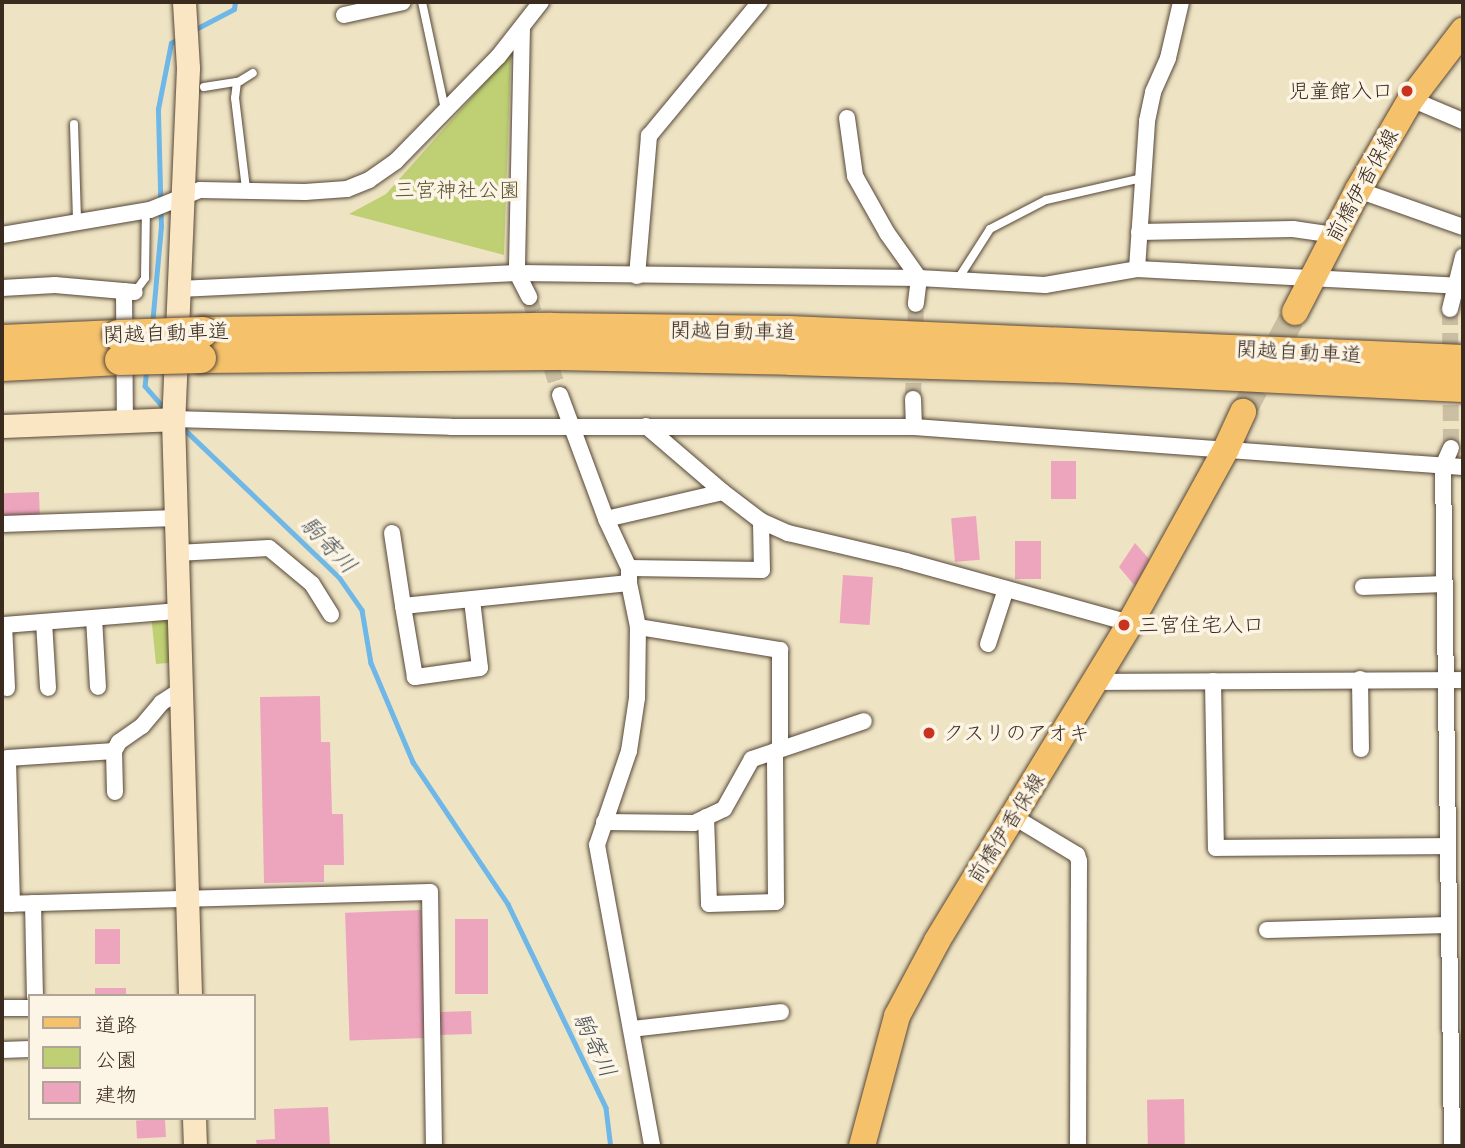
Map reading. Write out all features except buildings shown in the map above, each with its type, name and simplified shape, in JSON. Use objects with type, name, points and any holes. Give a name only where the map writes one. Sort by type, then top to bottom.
[{"type":"highway","name":"関越自動車道","points":[[2,340],[119,347],[551,328],[789,331],[1463,360]]},
{"type":"highway","name":"関越自動車道","points":[[202,345],[790,359],[1463,387]]},
{"type":"highway","name":"関越自動車道","points":[[2,366],[119,347]]},
{"type":"main road","name":"前橋伊香保線","points":[[1295,312],[1358,190],[1411,99],[1463,31]]},
{"type":"main road","name":"前橋伊香保線","points":[[862,1146],[897,1016],[937,941],[1130,623],[1226,449],[1243,412]]},
{"type":"street","points":[[184,2],[188,68],[178,199],[179,289],[173,419],[190,994]]},
{"type":"street","points":[[344,15],[403,2]]},
{"type":"street","points":[[2,235],[148,210],[200,190],[305,192],[346,189],[369,180],[396,161],[498,57],[541,2]]},
{"type":"street","points":[[638,276],[649,136],[760,2]]},
{"type":"street","points":[[1137,269],[1150,102],[1168,58],[1181,2]]},
{"type":"street","points":[[522,27],[517,273],[529,297]]},
{"type":"street","points":[[1411,99],[1463,121]]},
{"type":"street","points":[[847,118],[855,176],[887,233],[919,278],[916,304]]},
{"type":"street","points":[[1358,190],[1463,227]]},
{"type":"street","points":[[1139,232],[1293,229],[1334,235]]},
{"type":"street","points":[[1450,309],[1458,286],[1463,257]]},
{"type":"street","points":[[179,289],[517,273],[919,278],[1045,285],[1137,269],[1458,286]]},
{"type":"street","points":[[2,288],[55,285],[130,291],[125,421]]},
{"type":"street","points":[[560,395],[569,425],[629,575],[638,627],[637,698],[629,751],[597,845],[652,1146]]},
{"type":"street","points":[[913,399],[914,426]]},
{"type":"street","points":[[2,426],[173,419],[451,427],[914,426],[1463,467]]},
{"type":"street","points":[[646,426],[761,521],[788,533],[1130,623]]},
{"type":"street","points":[[1451,449],[1443,466],[1452,1146]]},
{"type":"street","points":[[606,519],[723,492]]},
{"type":"street","points":[[2,524],[176,518]]},
{"type":"street","points":[[403,606],[472,600],[629,575],[762,570],[761,521]]},
{"type":"street","points":[[392,533],[415,677],[480,668],[472,600]]},
{"type":"street","points":[[177,553],[269,548],[312,584],[331,615]]},
{"type":"street","points":[[1363,587],[1444,584]]},
{"type":"street","points":[[988,644],[1006,589]]},
{"type":"street","points":[[7,688],[4,625],[178,611]]},
{"type":"street","points":[[94,618],[98,687]]},
{"type":"street","points":[[44,622],[48,688]]},
{"type":"street","points":[[638,627],[780,650],[776,902],[709,904],[706,817]]},
{"type":"street","points":[[1360,679],[1361,749]]},
{"type":"street","points":[[1095,682],[1463,680]]},
{"type":"street","points":[[1213,681],[1216,848],[1447,846]]},
{"type":"street","points":[[116,792],[114,751],[119,742],[142,726],[161,703],[181,690]]},
{"type":"street","points":[[604,822],[694,823],[724,809],[752,759],[864,721]]},
{"type":"street","points":[[114,751],[8,758],[7,904],[430,892],[434,1146]]},
{"type":"street","points":[[1014,817],[1077,855],[1079,860],[1078,1146]]},
{"type":"street","points":[[33,903],[34,994]]},
{"type":"street","points":[[1267,930],[1448,925]]},
{"type":"street","points":[[2,1009],[28,1007]]},
{"type":"street","points":[[632,1029],[781,1012]]},
{"type":"street","points":[[2,1050],[28,1049]]},
{"type":"street","points":[[194,1120],[195,1146]]},
{"type":"lane","points":[[422,2],[445,109]]},
{"type":"lane","points":[[204,87],[237,82],[253,73]]},
{"type":"lane","points":[[237,82],[235,98],[246,189]]},
{"type":"lane","points":[[74,124],[77,223]]},
{"type":"lane","points":[[957,281],[990,229],[1046,200],[1142,178]]},
{"type":"lane","points":[[130,291],[145,278],[148,210]]},
{"type":"green space","name":"三宮神社公園","points":[[511,53],[504,255],[349,214],[386,194]]},
{"type":"green space","points":[[151,614],[179,617],[180,662],[156,664]]},
{"type":"waterway","name":"駒寄川","points":[[192,31],[234,9],[235,2]]},
{"type":"waterway","name":"駒寄川","points":[[152,325],[161,227],[158,109],[171,43],[178,39]]},
{"type":"waterway","name":"駒寄川","points":[[147,368],[145,386],[164,408]]},
{"type":"waterway","name":"駒寄川","points":[[182,427],[339,577],[362,610],[371,663],[413,762],[508,904],[606,1108],[611,1146]]},
{"type":"tunnel","points":[[529,297],[560,395]]},
{"type":"tunnel","points":[[913,399],[916,304]]},
{"type":"tunnel","points":[[1450,309],[1451,448]]},
{"type":"tunnel","points":[[1243,412],[1295,312]]},
{"type":"place","name":"児童館入口","points":[[1407,91]]},
{"type":"place","name":"三宮住宅入口","points":[[1124,625]]},
{"type":"place","name":"クスリのアオキ","points":[[929,733]]}]
